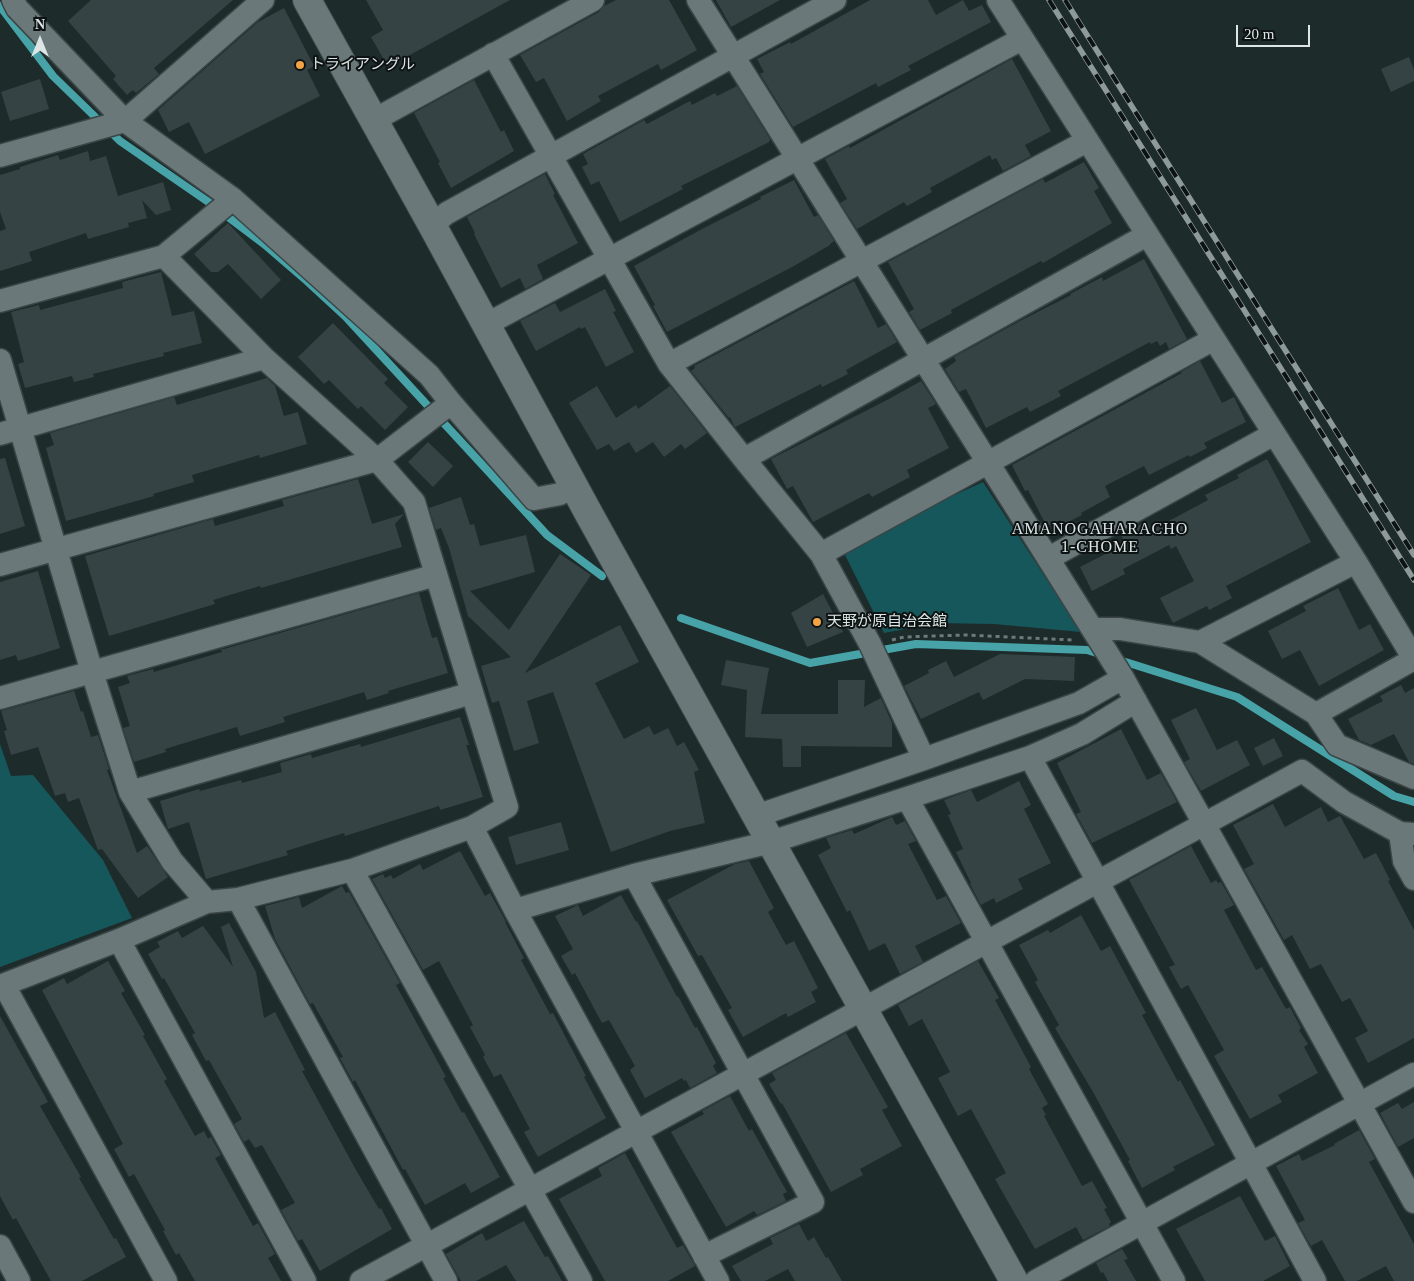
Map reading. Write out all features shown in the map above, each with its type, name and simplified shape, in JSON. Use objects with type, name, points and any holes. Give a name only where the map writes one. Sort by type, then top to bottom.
[{"type":"street","points":[[13,0],[17,8],[124,121],[233,199],[429,375],[534,499],[560,494],[573,485]]},
{"type":"street","points":[[0,156],[124,121],[263,0]]},
{"type":"street","points":[[307,0],[1014,1281]]},
{"type":"street","points":[[374,120],[593,0]]},
{"type":"street","points":[[698,0],[1049,558],[1136,701],[1414,1202]]},
{"type":"street","points":[[432,225],[447,213],[835,0]]},
{"type":"street","points":[[998,0],[1356,562],[1414,659],[1316,714]]},
{"type":"street","points":[[485,325],[1022,39]]},
{"type":"street","points":[[494,54],[669,364],[821,554],[870,644],[924,759]]},
{"type":"street","points":[[669,364],[1088,140]]},
{"type":"street","points":[[0,301],[164,256],[233,199]]},
{"type":"street","points":[[744,460],[1148,235]]},
{"type":"street","points":[[164,256],[264,358],[377,460],[414,502],[507,807],[472,827],[352,870],[238,899],[207,902],[119,940],[2,986],[166,1281]]},
{"type":"street","points":[[821,554],[1214,339]]},
{"type":"street","points":[[10,431],[264,358]]},
{"type":"street","points":[[0,360],[10,431],[56,550],[130,792],[172,861],[207,902]]},
{"type":"street","points":[[0,565],[377,460],[451,403]]},
{"type":"street","points":[[1049,558],[1274,434]]},
{"type":"street","points":[[1200,642],[1356,562]]},
{"type":"street","points":[[0,698],[436,575]]},
{"type":"street","points":[[1092,628],[1120,629],[1200,642],[1316,714],[1337,745],[1414,778]]},
{"type":"street","points":[[756,816],[924,759],[1079,703],[1122,678]]},
{"type":"street","points":[[130,792],[472,694]]},
{"type":"street","points":[[515,910],[634,875],[771,842],[1030,757],[1082,734],[1136,701]]},
{"type":"street","points":[[1030,757],[1316,1281]]},
{"type":"street","points":[[362,1281],[1302,771],[1344,802],[1407,833],[1404,861],[1414,879]]},
{"type":"street","points":[[907,798],[1174,1281]]},
{"type":"street","points":[[472,827],[515,910],[718,1281]]},
{"type":"street","points":[[352,870],[581,1281]]},
{"type":"street","points":[[634,875],[813,1202],[704,1256]]},
{"type":"street","points":[[238,899],[446,1281]]},
{"type":"street","points":[[119,940],[305,1281]]},
{"type":"street","points":[[1036,1281],[1414,1074]]},
{"type":"street","points":[[0,1246],[19,1281]]},
{"type":"shaded area","points":[[983,482],[1081,632],[994,624],[937,623],[884,633],[841,547]]},
{"type":"shaded area","points":[[0,744],[11,776],[33,775],[103,860],[132,918],[0,967]]},
{"type":"building","points":[[91,0],[233,0],[154,68],[159,74],[136,93],[133,90],[127,95],[113,79],[116,76],[68,21]]},
{"type":"building","points":[[366,0],[510,0],[388,67],[371,37],[383,30]]},
{"type":"building","points":[[616,0],[669,0],[697,50],[661,70],[658,64],[598,96],[601,101],[567,121],[544,78],[536,82],[520,55],[599,12],[604,6]]},
{"type":"building","points":[[716,0],[780,0],[731,27]]},
{"type":"building","points":[[870,0],[928,0],[936,15],[963,0],[969,11],[982,5],[991,22],[908,66],[911,70],[878,87],[876,83],[793,127],[760,74],[764,72],[757,59],[790,42],[791,44]]},
{"type":"building","points":[[284,8],[314,66],[307,70],[320,96],[205,154],[189,122],[169,132],[158,110],[258,22]]},
{"type":"building","points":[[1409,57],[1414,69],[1414,81],[1391,92],[1381,69]]},
{"type":"building","points":[[1012,59],[1051,131],[1025,145],[1031,156],[1003,171],[996,158],[992,160],[990,155],[930,188],[932,192],[907,206],[904,202],[857,229],[840,203],[847,199],[825,159],[849,146],[850,148]]},
{"type":"building","points":[[40,79],[49,109],[10,121],[1,92]]},
{"type":"building","points":[[474,80],[501,132],[504,130],[514,151],[451,188],[438,163],[440,162],[414,113]]},
{"type":"building","points":[[737,86],[770,139],[769,142],[681,186],[683,189],[620,222],[599,181],[591,185],[582,167],[588,164],[583,154],[644,120],[647,124],[690,101],[692,105],[715,93],[717,96]]},
{"type":"building","points":[[88,151],[90,161],[106,156],[118,196],[163,182],[171,210],[156,215],[142,200],[147,218],[128,223],[129,227],[88,239],[86,233],[29,252],[32,261],[0,271],[0,231],[6,229],[0,212],[0,175],[58,155],[60,160]]},
{"type":"building","points":[[1084,162],[1099,188],[1094,191],[1112,223],[1043,263],[1041,261],[951,310],[952,313],[920,330],[909,312],[914,309],[888,262],[1043,179],[1045,183]]},
{"type":"building","points":[[545,174],[555,194],[553,195],[578,243],[537,265],[543,279],[525,289],[520,278],[501,288],[467,217]]},
{"type":"building","points":[[794,180],[814,217],[818,215],[834,241],[794,266],[667,332],[634,266]]},
{"type":"building","points":[[228,223],[281,280],[261,299],[228,264],[218,272],[211,272],[194,254]]},
{"type":"building","points":[[1144,259],[1187,339],[1169,349],[1166,342],[1160,346],[1157,341],[1151,344],[1150,342],[1058,391],[1061,396],[1030,412],[1027,407],[986,428],[966,389],[959,392],[945,369],[956,361],[954,357],[1102,277],[1103,281]]},
{"type":"building","points":[[161,272],[172,316],[194,311],[202,343],[163,353],[164,356],[93,374],[94,377],[74,382],[72,376],[25,388],[18,364],[24,362],[11,312],[39,305],[40,310],[123,288],[122,282]]},
{"type":"building","points":[[854,281],[878,328],[886,324],[897,342],[846,370],[848,374],[822,387],[821,384],[735,427],[730,417],[691,371],[695,368],[694,366]]},
{"type":"building","points":[[605,289],[616,311],[613,312],[634,352],[606,367],[585,327],[581,329],[580,327],[536,351],[520,321],[555,303],[560,312]]},
{"type":"building","points":[[333,323],[388,379],[384,383],[408,407],[385,430],[361,406],[358,409],[329,380],[324,384],[298,357]]},
{"type":"building","points":[[1200,361],[1222,403],[1234,397],[1246,422],[1204,443],[1207,448],[1190,457],[1189,455],[1149,475],[1144,466],[1105,486],[1110,497],[1062,525],[1060,520],[1047,527],[1028,490],[1025,491],[1012,465],[1182,373]]},
{"type":"building","points":[[267,378],[275,386],[284,416],[298,412],[307,444],[260,458],[259,455],[192,475],[194,482],[153,494],[154,496],[66,521],[46,448],[54,445],[50,433],[174,397],[177,405]]},
{"type":"building","points":[[921,381],[936,404],[928,408],[949,448],[907,470],[910,477],[872,497],[869,493],[813,522],[793,486],[787,489],[771,459]]},
{"type":"building","points":[[597,386],[616,418],[636,405],[638,409],[670,386],[707,433],[685,449],[681,444],[664,457],[653,442],[636,453],[629,442],[614,451],[609,444],[597,450],[569,403]]},
{"type":"building","points":[[428,442],[453,466],[433,487],[408,462]]},
{"type":"building","points":[[5,458],[25,526],[0,534],[0,459]]},
{"type":"building","points":[[1267,459],[1311,542],[1226,586],[1232,598],[1209,610],[1207,606],[1173,623],[1160,598],[1194,581],[1176,546],[1171,549],[1169,545],[1123,569],[1125,574],[1092,591],[1080,567],[1125,544],[1121,535],[1147,521],[1152,530],[1208,500],[1205,495],[1239,478],[1237,475]]},
{"type":"building","points":[[358,479],[372,524],[404,514],[395,524],[402,547],[213,600],[215,604],[109,636],[85,556],[213,519],[215,526],[284,506],[282,500]]},
{"type":"building","points":[[461,497],[470,525],[474,524],[480,546],[526,535],[535,572],[470,591],[509,630],[560,554],[591,575],[525,673],[620,625],[639,662],[595,683],[624,739],[649,726],[654,735],[668,728],[677,746],[684,742],[699,770],[694,772],[705,823],[670,831],[611,852],[553,692],[527,701],[539,743],[514,751],[499,701],[492,703],[481,666],[511,657],[468,616],[449,548],[441,528],[436,530],[429,508]]},
{"type":"building","points":[[38,571],[60,648],[18,661],[16,655],[0,660],[0,582]]},
{"type":"building","points":[[1338,588],[1359,630],[1370,624],[1384,650],[1319,686],[1300,650],[1282,659],[1268,631],[1306,611],[1303,606]]},
{"type":"building","points":[[419,593],[432,638],[437,637],[448,673],[388,691],[389,693],[367,700],[364,692],[283,717],[285,722],[240,736],[237,727],[165,749],[166,752],[134,762],[123,728],[130,726],[118,687],[130,683],[127,676],[153,669],[154,672],[222,652],[221,649]]},
{"type":"building","name":"天野が原自治会館","points":[[823,594],[843,632],[807,647],[791,613]]},
{"type":"building","points":[[1000,654],[1075,657],[1074,681],[1025,679],[983,700],[979,692],[921,719],[904,686],[929,673],[928,670],[946,661],[954,677]]},
{"type":"building","points":[[726,660],[769,668],[761,714],[838,714],[838,680],[865,680],[864,707],[881,698],[892,723],[892,747],[801,746],[801,767],[783,767],[782,739],[745,737],[747,690],[721,685]]},
{"type":"building","points":[[1401,685],[1405,693],[1414,688],[1414,764],[1409,762],[1394,734],[1371,745],[1359,740],[1348,719],[1383,701],[1380,696]]},
{"type":"building","points":[[74,691],[81,712],[83,711],[91,737],[98,735],[109,769],[107,770],[137,853],[147,846],[168,877],[138,898],[102,849],[98,850],[79,798],[68,802],[65,793],[55,796],[38,747],[11,755],[4,731],[7,730],[1,711]]},
{"type":"building","points":[[1196,708],[1217,750],[1237,740],[1250,765],[1201,791],[1184,762],[1190,759],[1171,720]]},
{"type":"building","points":[[460,717],[469,745],[466,745],[483,797],[440,810],[439,806],[345,836],[344,833],[286,851],[288,855],[206,879],[189,822],[168,829],[160,801],[199,789],[200,791],[241,780],[242,783],[282,772],[280,763],[311,754],[312,758],[360,744],[361,747]]},
{"type":"building","points":[[1121,729],[1147,780],[1161,773],[1177,802],[1092,843],[1076,814],[1081,812],[1057,763]]},
{"type":"building","points":[[1274,738],[1283,756],[1263,766],[1254,748]]},
{"type":"building","points":[[1019,781],[1031,805],[1024,809],[1051,863],[1018,879],[1023,889],[996,903],[994,898],[981,905],[956,852],[963,849],[948,815],[951,814],[944,800],[971,790],[977,802]]},
{"type":"building","points":[[1273,804],[1285,827],[1321,807],[1328,822],[1340,816],[1364,859],[1376,853],[1390,880],[1388,881],[1414,930],[1414,1038],[1368,1063],[1355,1038],[1368,1031],[1350,998],[1342,1002],[1321,964],[1310,969],[1292,935],[1284,940],[1244,869],[1254,864],[1233,825]]},
{"type":"building","points":[[892,817],[896,825],[905,821],[916,841],[908,844],[937,900],[946,896],[961,923],[915,946],[923,962],[900,974],[885,943],[869,951],[850,910],[847,912],[818,855],[831,848],[826,838],[852,830],[854,834]]},
{"type":"building","points":[[561,822],[569,850],[516,865],[508,837]]},
{"type":"building","points":[[1191,846],[1211,883],[1216,880],[1218,883],[1221,882],[1234,905],[1224,910],[1256,970],[1262,967],[1286,1009],[1290,1007],[1301,1028],[1299,1030],[1308,1044],[1304,1047],[1318,1073],[1278,1095],[1282,1102],[1250,1119],[1214,1056],[1224,1050],[1188,985],[1181,989],[1169,967],[1175,965],[1129,880]]},
{"type":"building","points":[[460,851],[485,896],[490,893],[506,922],[524,958],[521,960],[550,1014],[553,1013],[606,1118],[538,1157],[524,1132],[530,1129],[501,1074],[494,1077],[483,1057],[485,1055],[470,1027],[473,1025],[439,961],[423,970],[372,879],[383,874],[385,878],[391,875],[393,879],[420,864],[423,870]]},
{"type":"building","points":[[749,861],[774,908],[768,912],[786,945],[794,941],[818,988],[811,992],[816,1002],[788,1017],[786,1013],[743,1037],[728,1010],[732,1008],[702,955],[698,956],[667,900],[735,864]]},
{"type":"building","points":[[342,886],[346,893],[349,892],[400,983],[396,985],[446,1077],[443,1078],[500,1177],[471,1193],[465,1183],[425,1205],[405,1169],[403,1170],[355,1080],[353,1082],[340,1058],[343,1057],[313,1003],[310,1004],[275,939],[265,906],[299,897],[302,908]]},
{"type":"building","points":[[621,895],[716,1063],[713,1066],[717,1073],[690,1088],[686,1080],[684,1081],[682,1078],[645,1098],[630,1070],[635,1066],[609,1020],[602,1023],[575,973],[572,975],[561,956],[573,949],[555,916],[578,905],[583,916]]},
{"type":"building","points":[[1081,915],[1101,951],[1110,946],[1146,1013],[1142,1015],[1215,1145],[1173,1167],[1175,1170],[1142,1188],[1128,1161],[1130,1160],[1055,1028],[1059,1025],[1035,982],[1038,980],[1019,945],[1048,930],[1050,933]]},
{"type":"building","points":[[229,923],[256,972],[264,1018],[275,1012],[305,1070],[302,1071],[356,1170],[379,1209],[381,1208],[392,1229],[320,1271],[302,1239],[298,1241],[281,1210],[295,1203],[262,1145],[255,1148],[249,1139],[244,1142],[234,1124],[242,1119],[209,1060],[206,1061],[192,1035],[195,1033],[148,954],[160,947],[157,942],[178,931],[182,938],[203,926],[233,967],[221,927]]},
{"type":"building","points":[[108,961],[125,991],[121,993],[167,1079],[164,1081],[195,1136],[204,1131],[208,1139],[211,1137],[221,1155],[215,1158],[253,1226],[258,1223],[275,1254],[268,1258],[281,1281],[195,1281],[179,1253],[176,1255],[163,1231],[165,1230],[134,1174],[129,1177],[114,1149],[123,1144],[42,990],[64,978],[67,984]]},
{"type":"building","points":[[978,961],[999,998],[995,1000],[1031,1067],[1029,1069],[1048,1104],[1042,1108],[1046,1115],[1044,1116],[1082,1186],[1092,1181],[1107,1208],[1104,1209],[1111,1222],[1110,1226],[1083,1240],[1076,1227],[1035,1249],[995,1179],[1006,1173],[971,1109],[958,1116],[938,1078],[950,1072],[922,1019],[909,1026],[898,1005]]},
{"type":"building","points":[[0,1016],[48,1102],[40,1106],[81,1177],[79,1178],[126,1257],[82,1281],[51,1281],[16,1218],[13,1220],[0,1196]]},
{"type":"building","points":[[846,1033],[888,1107],[882,1110],[902,1146],[860,1169],[863,1175],[831,1192],[782,1103],[769,1084],[776,1080],[772,1073]]},
{"type":"building","points":[[730,1096],[749,1131],[752,1129],[787,1192],[783,1194],[786,1201],[757,1215],[754,1211],[726,1227],[671,1132],[704,1114],[702,1111]]},
{"type":"building","points":[[1414,1102],[1414,1138],[1398,1147],[1380,1113],[1398,1103],[1402,1109]]},
{"type":"building","points":[[1359,1130],[1375,1159],[1369,1162],[1414,1244],[1414,1281],[1394,1281],[1386,1266],[1357,1281],[1345,1281],[1322,1240],[1311,1246],[1298,1223],[1305,1220],[1276,1166],[1299,1154],[1302,1161],[1335,1145]]},
{"type":"building","points":[[625,1153],[677,1248],[683,1245],[695,1266],[668,1281],[605,1281],[559,1199],[602,1176],[598,1168]]},
{"type":"building","points":[[1240,1196],[1265,1241],[1275,1236],[1290,1266],[1263,1281],[1205,1281],[1176,1229]]},
{"type":"building","points":[[524,1221],[545,1257],[548,1256],[562,1281],[516,1281],[506,1265],[476,1281],[461,1281],[446,1254],[482,1233],[486,1241]]},
{"type":"building","points":[[799,1224],[808,1241],[814,1237],[842,1281],[795,1281],[788,1269],[765,1281],[741,1281],[732,1266],[773,1244],[770,1238]]},
{"type":"building","points":[[1122,1249],[1128,1259],[1124,1260],[1136,1281],[1108,1281],[1096,1263]]},
{"type":"waterway","points":[[0,6],[53,76],[120,141],[207,201],[264,244],[307,281],[345,316],[547,535],[602,576]]},
{"type":"waterway","points":[[681,618],[810,663],[916,644],[1087,650],[1103,655]]},
{"type":"waterway","points":[[1116,659],[1237,697],[1394,796],[1414,802]]},
{"type":"railway","points":[[1049,0],[1414,580]]},
{"type":"railway","points":[[1065,0],[1414,555]]},
{"type":"place","name":"トライアングル","points":[[300,65]]},
{"type":"place","name":"天野が原自治会館","points":[[817,622]]},
{"type":"district","name":"AMANOGAHARACHO 1-CHOME","points":[[1100,539]]}]
